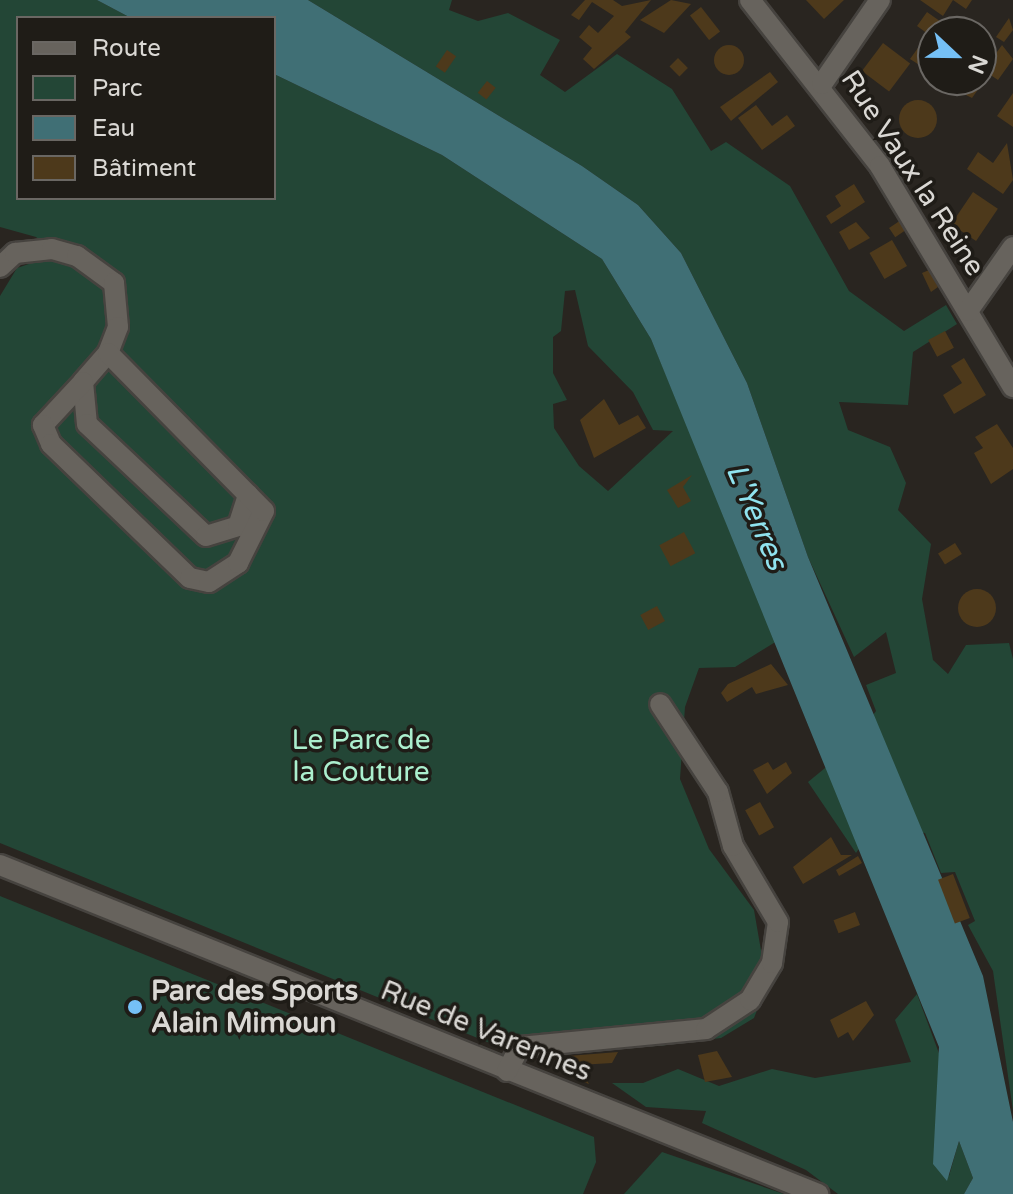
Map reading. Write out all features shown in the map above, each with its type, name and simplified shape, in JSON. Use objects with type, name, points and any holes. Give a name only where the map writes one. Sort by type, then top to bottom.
[{"type":"street","name":"Rue Vaux la Reine","points":[[750,0],[822,84],[968,311],[1013,387]]},
{"type":"street","points":[[822,84],[880,0]]},
{"type":"street","points":[[968,311],[1013,247]]},
{"type":"street","points":[[0,267],[15,253],[42,248],[98,269],[114,283],[120,305],[108,353],[43,425],[51,444],[190,578],[209,582],[238,563],[264,511],[108,353]]},
{"type":"street","points":[[83,382],[87,424],[206,536],[238,526],[248,495]]},
{"type":"street","points":[[507,1071],[520,1047],[706,1029],[750,1000],[772,963],[778,922],[733,846],[718,792],[660,704]]},
{"type":"street","name":"Rue de Varennes","points":[[0,865],[818,1194]]},
{"type":"green space","name":"Le Parc de la Couture","points":[[0,0],[97,0],[127,16],[16,16],[16,200],[276,200],[276,75],[442,155],[602,259],[651,339],[777,641],[735,667],[699,668],[685,707],[680,779],[709,849],[754,910],[767,985],[754,1018],[721,1038],[659,1046],[502,1048],[0,843],[0,296],[17,268],[58,254],[36,237],[0,227]],"holes":[[[575,290],[588,346],[633,392],[653,430],[673,431],[608,491],[579,466],[554,428],[553,404],[567,400],[553,373],[553,337],[561,331],[565,291]]]},
{"type":"green space","points":[[308,0],[452,0],[449,10],[478,21],[508,13],[560,40],[540,75],[565,92],[617,54],[672,89],[711,151],[726,142],[790,186],[849,291],[904,331],[946,305],[957,324],[913,352],[908,405],[839,402],[848,430],[890,447],[906,483],[898,510],[931,544],[922,599],[933,660],[948,674],[966,645],[1009,643],[1013,659],[1013,1111],[993,971],[968,925],[975,921],[955,872],[941,873],[925,833],[873,828],[856,853],[808,782],[847,750],[876,711],[866,685],[896,673],[886,632],[854,657],[808,557],[747,383],[681,253],[638,205],[582,166]]},
{"type":"green space","name":"Parc des Sports Alain Mimoun","points":[[0,896],[594,1137],[596,1162],[583,1194],[0,1194]]},
{"type":"green space","points":[[917,994],[940,1056],[935,1147],[949,1176],[959,1141],[973,1178],[964,1194],[838,1194],[806,1170],[702,1123],[706,1111],[646,1107],[612,1083],[643,1083],[678,1069],[719,1086],[772,1069],[815,1078],[911,1062],[895,1020]]},
{"type":"green space","points":[[662,1152],[784,1194],[624,1194]]},
{"type":"water","name":"L'Yerres","points":[[97,0],[308,0],[582,166],[638,205],[681,253],[747,383],[808,557],[983,976],[1013,1122],[1013,1194],[964,1194],[973,1178],[959,1141],[947,1181],[933,1164],[939,1047],[651,339],[602,259],[442,155],[276,75],[276,16],[127,16]]},
{"type":"building","points":[[585,0],[613,0],[622,6],[651,0],[625,32],[631,37],[594,69],[583,59],[592,48],[579,37],[589,25],[598,33],[614,16],[592,2],[579,20],[571,15]]},
{"type":"building","points":[[671,0],[691,4],[664,33],[640,20]]},
{"type":"building","points":[[806,0],[844,0],[824,19]]},
{"type":"building","points":[[920,0],[953,0],[943,16]]},
{"type":"building","points":[[953,0],[972,0],[966,9]]},
{"type":"building","points":[[701,7],[720,31],[709,40],[690,16]]},
{"type":"building","points":[[1009,18],[1013,30],[1004,42],[997,36]]},
{"type":"building","points":[[883,43],[910,63],[889,91],[862,71]]},
{"type":"building","points":[[729,45],[740,49],[744,60],[740,71],[729,75],[718,71],[714,60],[718,49]]},
{"type":"building","points":[[1002,45],[1013,59],[998,80],[997,79],[997,52]]},
{"type":"building","points":[[917,49],[917,64],[910,59]]},
{"type":"building","points":[[447,50],[456,56],[445,73],[436,67]]},
{"type":"building","points":[[678,58],[688,68],[679,76],[670,66]]},
{"type":"building","points":[[770,72],[778,82],[731,121],[720,107]]},
{"type":"building","points":[[487,81],[496,88],[486,100],[478,93]]},
{"type":"building","points":[[1013,93],[1013,127],[997,116]]},
{"type":"building","points":[[918,100],[931,106],[937,119],[931,132],[918,138],[905,132],[899,119],[905,106]]},
{"type":"building","points":[[756,105],[772,126],[787,115],[795,126],[762,150],[738,118]]},
{"type":"building","points":[[1007,143],[1013,180],[1003,194],[967,169],[978,152],[993,163]]},
{"type":"building","points":[[854,184],[865,202],[831,224],[826,216],[841,206],[835,196]]},
{"type":"building","points":[[973,192],[998,209],[976,241],[951,224]]},
{"type":"building","points":[[904,218],[910,227],[895,237],[889,228]]},
{"type":"building","points":[[856,222],[870,238],[849,250],[839,232]]},
{"type":"building","points":[[892,240],[907,266],[884,279],[869,253]]},
{"type":"building","points":[[929,270],[938,287],[931,292],[922,273]]},
{"type":"building","points":[[945,331],[954,348],[937,357],[928,340]]},
{"type":"building","points":[[964,358],[986,395],[954,414],[943,395],[962,383],[951,366]]},
{"type":"building","points":[[604,399],[619,425],[638,415],[646,428],[594,458],[580,420]]},
{"type":"building","points":[[997,424],[1013,448],[1013,469],[991,484],[974,453],[983,448],[975,437]]},
{"type":"building","points":[[692,475],[683,487],[691,501],[678,508],[667,490]]},
{"type":"building","points":[[684,532],[695,553],[671,566],[659,545]]},
{"type":"building","points":[[955,543],[962,554],[945,565],[938,554]]},
{"type":"building","points":[[977,589],[991,594],[996,608],[991,622],[977,627],[963,622],[958,608],[963,594]]},
{"type":"building","points":[[657,606],[665,621],[648,630],[640,615]]},
{"type":"building","points":[[771,664],[788,685],[756,694],[752,687],[727,702],[721,693],[728,684]]},
{"type":"building","points":[[768,762],[773,770],[786,762],[792,773],[767,794],[753,770]]},
{"type":"building","points":[[760,802],[774,827],[759,836],[745,810]]},
{"type":"building","points":[[831,837],[841,855],[852,855],[803,884],[793,867]]},
{"type":"building","points":[[858,856],[862,863],[839,876],[836,870]]},
{"type":"building","points":[[953,874],[970,918],[955,924],[938,880]]},
{"type":"building","points":[[855,912],[860,925],[839,933],[834,920]]},
{"type":"building","points":[[866,1001],[874,1015],[853,1041],[848,1032],[838,1038],[830,1020]]},
{"type":"building","points":[[717,1051],[732,1077],[705,1082],[698,1055]]},
{"type":"building","points":[[618,1052],[612,1063],[579,1065],[589,1084],[569,1076],[568,1056]]},
{"type":"place","name":"Parc des Sports Alain Mimoun","points":[[135,1007]]}]
